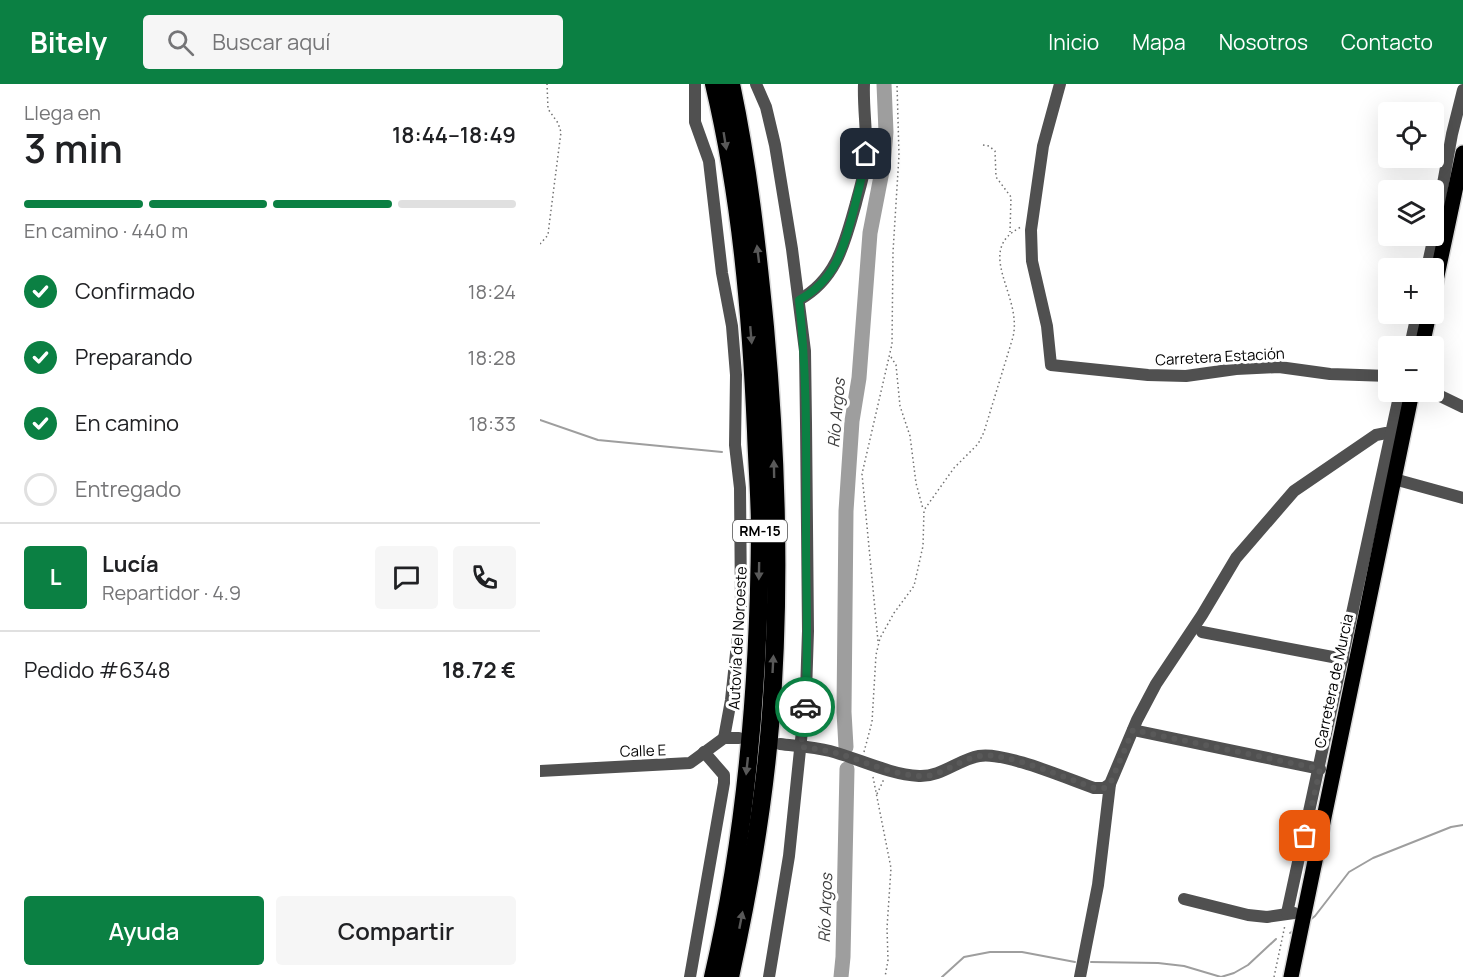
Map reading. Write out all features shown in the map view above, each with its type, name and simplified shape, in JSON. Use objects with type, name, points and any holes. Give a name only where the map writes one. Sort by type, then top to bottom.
[{"type":"highway","name":"Autovía del Noroeste","points":[[713,977],[721,945],[742,818],[754,700],[760,528],[753,362],[744,254],[721,112],[714,84]]},
{"type":"highway","name":"RM-15","points":[[730,977],[753,862],[770,727],[776,553],[770,380],[758,254],[740,128],[731,84]]},
{"type":"main road","points":[[1444,209],[1458,154]]},
{"type":"main road","name":"Carretera de Murcia","points":[[1291,977],[1394,479],[1397,434],[1408,402]]},
{"type":"street","points":[[695,84],[695,122],[711,170],[722,273],[732,326],[736,384],[735,445],[740,488],[741,607],[735,671],[724,738],[739,738]]},
{"type":"street","points":[[756,84],[766,107],[775,145],[805,351],[808,631],[806,692],[789,856],[769,977]]},
{"type":"street","points":[[799,300],[820,285],[834,268],[845,243],[866,154],[864,84]]},
{"type":"street","name":"Carretera Estación","points":[[1059,84],[1043,146],[1031,223],[1032,261],[1047,326],[1050,361],[1054,366],[1148,375],[1186,376],[1243,368],[1278,367],[1341,375],[1378,376]]},
{"type":"street","points":[[1458,154],[1463,90]]},
{"type":"street","points":[[1444,398],[1463,407]]},
{"type":"street","points":[[1287,913],[1343,659],[1397,434],[1399,402]]},
{"type":"street","points":[[1080,977],[1098,885],[1110,784],[1156,684],[1202,615],[1236,558],[1294,491],[1369,439],[1381,433],[1397,434]]},
{"type":"street","points":[[1394,479],[1463,498]]},
{"type":"street","points":[[1202,632],[1343,659]]},
{"type":"street","points":[[1133,730],[1320,769]]},
{"type":"street","name":"Calle E","points":[[540,771],[690,763],[724,738]]},
{"type":"street","points":[[780,744],[829,751],[896,772],[928,776],[938,774],[967,759],[997,755],[1094,788],[1104,788],[1110,784]]},
{"type":"street","points":[[690,977],[724,783],[724,774],[704,753]]},
{"type":"street","points":[[1184,899],[1248,915],[1304,914]]},
{"type":"path","points":[[540,244],[548,234],[561,132],[558,123],[548,109],[547,84]]},
{"type":"path","points":[[885,977],[888,960],[887,928],[891,868],[877,795],[866,763],[872,722],[878,645],[862,474],[891,357],[894,233],[899,155],[897,84]]},
{"type":"path","points":[[982,145],[989,146],[995,151],[996,177],[1009,191],[1011,197],[1010,233]]},
{"type":"path","points":[[924,510],[954,468],[978,444],[1016,326],[1012,301],[999,259],[1002,243],[1010,233],[1031,223]]},
{"type":"path","points":[[878,645],[884,630],[914,586],[923,546],[924,510],[916,483],[910,436],[900,406],[896,365],[891,357]]},
{"type":"path","points":[[877,795],[885,777],[896,772]]},
{"type":"path","points":[[1274,977],[1287,913]]},
{"type":"waterway","name":"Río Argos","points":[[846,747],[844,712],[846,511],[870,233],[883,166],[886,132],[884,84]]},
{"type":"waterway","points":[[540,420],[598,440],[722,452]]},
{"type":"waterway","name":"Río Argos","points":[[841,977],[847,769]]},
{"type":"waterway","points":[[1310,920],[1349,872],[1373,858],[1451,827],[1463,825]]},
{"type":"waterway","points":[[1091,962],[1158,963],[1184,966],[1221,977],[1248,965],[1276,939]]},
{"type":"waterway","points":[[942,977],[964,957],[990,952],[1022,952],[1075,962]]},
{"type":"way so far","points":[[805,707],[801,747],[829,751],[909,775],[938,774],[967,759],[997,755],[1094,788],[1104,788],[1110,784],[1133,730],[1320,769],[1305,836]]},
{"type":"route","points":[[805,707],[808,631],[805,351],[799,300],[820,285],[834,268],[842,253],[866,154]]}]
